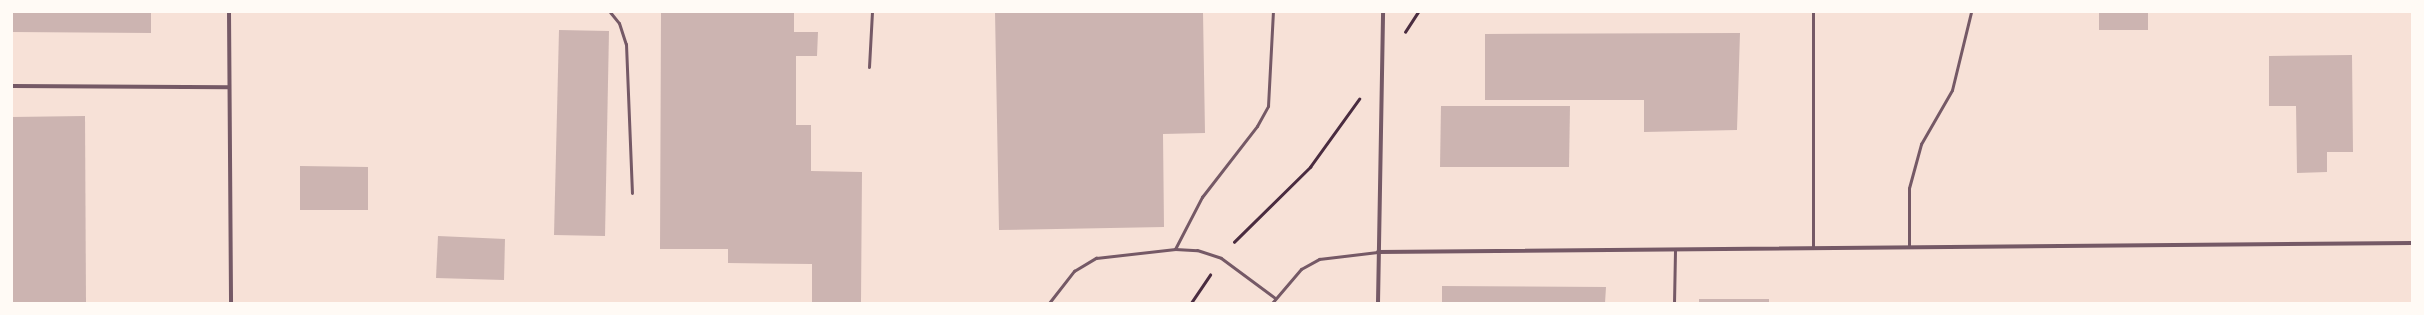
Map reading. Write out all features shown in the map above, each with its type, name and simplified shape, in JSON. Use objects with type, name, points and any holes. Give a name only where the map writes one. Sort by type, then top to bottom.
[{"type":"street","points":[[229,12],[232,303]]},
{"type":"street","points":[[1378,303],[1383,12]]},
{"type":"street","points":[[12,86],[229,87]]},
{"type":"street","points":[[1378,252],[2412,243]]},
{"type":"lane","points":[[610,12],[619,23],[626,44],[632,193]]},
{"type":"lane","points":[[869,67],[872,12]]},
{"type":"lane","points":[[1175,249],[1202,197],[1257,126],[1268,106],[1273,12]]},
{"type":"lane","points":[[1813,12],[1813,248]]},
{"type":"lane","points":[[1909,247],[1909,188],[1922,144],[1952,90],[1970,12]]},
{"type":"lane","points":[[1049,303],[1074,271],[1096,258],[1175,249],[1197,250],[1221,258],[1275,298]]},
{"type":"lane","points":[[1674,303],[1675,249]]},
{"type":"lane","points":[[1272,303],[1301,269],[1319,259],[1378,252]]},
{"type":"path","points":[[1404,33],[1418,12]]},
{"type":"path","points":[[1251,226],[1310,167],[1356,103]]},
{"type":"building","points":[[12,12],[151,12],[151,33],[12,32]]},
{"type":"building","points":[[661,12],[794,12],[794,32],[818,32],[817,56],[796,56],[796,125],[811,125],[811,171],[862,172],[861,303],[812,303],[812,264],[728,263],[728,249],[660,249]]},
{"type":"building","points":[[995,12],[1203,12],[1205,133],[1163,134],[1164,227],[999,230]]},
{"type":"building","points":[[2099,12],[2148,12],[2148,30],[2099,30]]},
{"type":"building","points":[[559,30],[609,31],[605,236],[554,235]]},
{"type":"building","points":[[1740,33],[1737,130],[1644,132],[1644,100],[1485,100],[1485,34]]},
{"type":"building","points":[[2352,55],[2353,152],[2327,152],[2327,172],[2297,173],[2296,106],[2269,106],[2269,56]]},
{"type":"building","points":[[1441,106],[1570,106],[1569,167],[1440,167]]},
{"type":"building","points":[[85,116],[86,303],[12,303],[12,117]]},
{"type":"building","points":[[300,166],[368,167],[368,210],[300,210]]},
{"type":"building","points":[[438,236],[505,239],[504,280],[436,278]]},
{"type":"building","points":[[1442,286],[1606,287],[1605,303],[1442,303]]},
{"type":"building","points":[[1699,299],[1769,299],[1769,303],[1699,303]]}]
